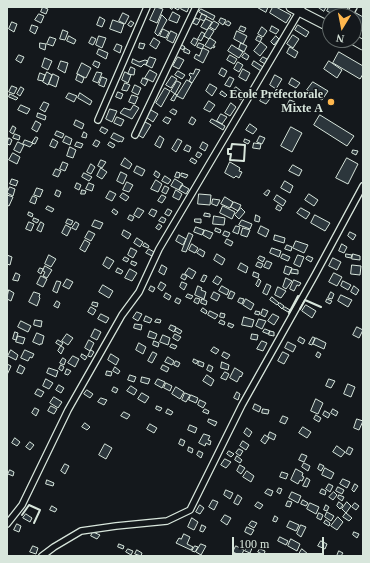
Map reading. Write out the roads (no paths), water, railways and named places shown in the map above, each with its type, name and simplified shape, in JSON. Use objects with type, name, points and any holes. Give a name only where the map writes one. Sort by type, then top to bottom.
[{"type":"main road","points":[[291,7],[301,9],[322,22]]},
{"type":"street","points":[[98,120],[147,7]]},
{"type":"street","points":[[135,135],[196,7]]},
{"type":"street","points":[[7,524],[22,505],[68,410],[122,314],[139,292],[159,249],[301,9]]},
{"type":"street","points":[[42,556],[81,531],[167,521],[190,510],[242,404],[363,186]]},
{"type":"street","points":[[355,201],[363,196]]},
{"type":"place","name":"Ecole Préfectorale Mixte A","points":[[331,102]]}]
